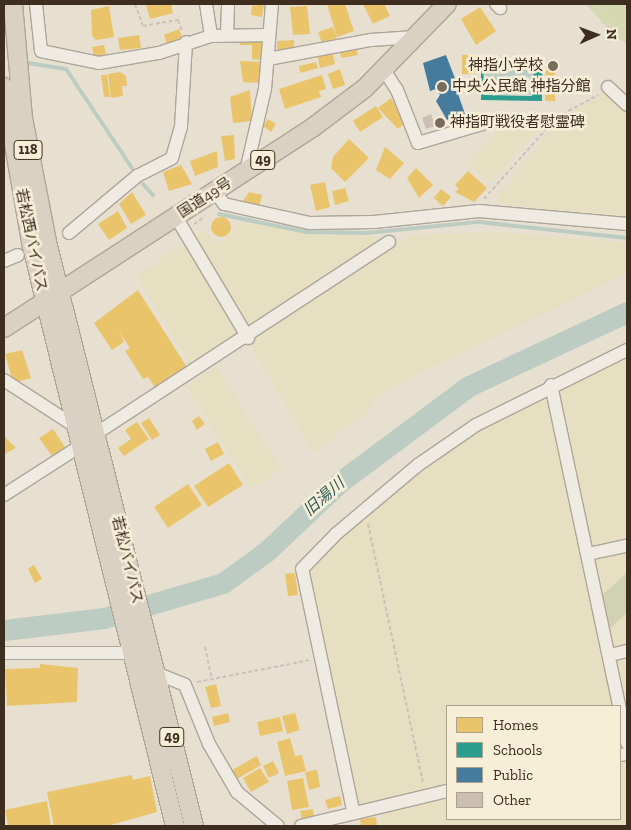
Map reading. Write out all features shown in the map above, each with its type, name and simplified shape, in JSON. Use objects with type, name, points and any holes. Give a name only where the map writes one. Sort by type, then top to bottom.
[{"type":"highway","name":"若松西バイパス","points":[[14,4],[23,118],[62,294]]},
{"type":"highway","name":"国道49号","points":[[4,328],[181,223],[215,192],[312,128],[384,70],[447,4]]},
{"type":"highway","name":"若松西バイパス","points":[[4,87],[45,304]]},
{"type":"highway","name":"若松バイパス","points":[[62,294],[97,433],[120,570],[128,652],[175,826]]},
{"type":"highway","name":"若松バイパス","points":[[45,304],[82,445],[120,570],[150,648],[194,826]]},
{"type":"street","points":[[36,4],[37,44],[48,55],[119,62],[211,36],[269,35]]},
{"type":"street","points":[[206,4],[211,36]]},
{"type":"street","points":[[228,4],[228,36]]},
{"type":"street","points":[[246,171],[268,59],[272,4]]},
{"type":"street","points":[[268,59],[371,40],[415,37]]},
{"type":"street","points":[[68,232],[137,176],[170,161],[175,153],[186,42]]},
{"type":"street","points":[[384,70],[397,90],[418,143],[489,122]]},
{"type":"street","points":[[608,87],[627,105]]},
{"type":"street","points":[[215,192],[224,204],[310,222],[374,222],[478,211],[627,224]]},
{"type":"street","points":[[181,223],[248,338]]},
{"type":"street","points":[[97,433],[248,338],[389,242]]},
{"type":"street","points":[[4,261],[18,255]]},
{"type":"street","points":[[353,810],[302,569],[365,509],[476,424],[551,385],[627,350]]},
{"type":"street","points":[[4,380],[78,428]]},
{"type":"street","points":[[551,385],[620,705]]},
{"type":"street","points":[[4,495],[82,445]]},
{"type":"street","points":[[588,554],[627,546]]},
{"type":"street","points":[[610,655],[627,650]]},
{"type":"street","points":[[4,653],[128,652]]},
{"type":"street","points":[[156,673],[185,685],[208,744],[237,792],[278,826]]},
{"type":"street","points":[[621,712],[627,743]]},
{"type":"street","points":[[300,826],[353,810],[446,791]]},
{"type":"path","points":[[135,4],[143,26],[178,20],[186,42]]},
{"type":"path","points":[[478,211],[488,193],[557,117],[608,87]]},
{"type":"path","points":[[489,122],[557,117]]},
{"type":"path","points":[[181,223],[210,212]]},
{"type":"path","points":[[365,509],[426,795]]},
{"type":"path","points":[[205,647],[212,679]]},
{"type":"path","points":[[185,685],[320,658]]},
{"type":"shaded area","points":[[485,66],[532,67],[532,95],[484,94]]},
{"type":"shaded area","points":[[607,91],[627,110],[627,221],[499,203],[498,195],[559,118]]},
{"type":"shaded area","points":[[537,120],[542,125],[490,183],[467,163],[505,121]]},
{"type":"shaded area","points":[[244,219],[300,231],[376,237],[379,243],[250,329],[192,237],[203,230],[220,244]]},
{"type":"shaded area","points":[[494,232],[627,243],[627,274],[414,376],[378,396],[370,410],[314,453],[252,349],[252,339],[411,235]]},
{"type":"shaded area","points":[[185,242],[244,335],[192,367],[136,276]]},
{"type":"shaded area","points":[[627,354],[627,752],[621,753],[621,705],[446,705],[446,789],[355,808],[305,571],[338,536],[419,468],[476,429]]},
{"type":"shaded area","points":[[216,366],[282,469],[251,488],[186,386]]},
{"type":"shaded area","points":[[627,757],[627,826],[383,826],[380,811],[446,797],[446,820],[621,820],[621,759]]},
{"type":"green space","points":[[586,4],[597,4],[627,35],[627,43],[616,38]]},
{"type":"green space","points":[[598,4],[627,4],[627,34],[621,30]]},
{"type":"green space","points":[[627,573],[627,613],[608,630],[601,596]]},
{"type":"building: Homes","points":[[146,4],[171,4],[173,13],[150,19]]},
{"type":"building: Homes","points":[[264,4],[262,17],[251,15],[252,6]]},
{"type":"building: Homes","points":[[327,4],[345,4],[354,31],[337,37]]},
{"type":"building: Homes","points":[[363,4],[384,4],[390,16],[373,24]]},
{"type":"building: Homes","points":[[109,6],[114,37],[96,40],[92,36],[91,10]]},
{"type":"building: Homes","points":[[307,6],[310,34],[293,35],[290,7]]},
{"type":"building: Homes","points":[[480,7],[496,31],[476,45],[461,19]]},
{"type":"building: Homes","points":[[333,27],[337,38],[322,43],[318,32]]},
{"type":"building: Homes","points":[[179,29],[182,37],[167,44],[164,35]]},
{"type":"building: Homes","points":[[139,35],[141,48],[120,50],[118,38]]},
{"type":"building: Homes","points":[[240,39],[261,40],[261,60],[252,59],[252,45],[240,45]]},
{"type":"building: Homes","points":[[294,40],[294,51],[277,51],[277,41]]},
{"type":"building: Homes","points":[[104,45],[106,54],[94,57],[92,47]]},
{"type":"building: Homes","points":[[356,48],[358,55],[341,58],[340,51]]},
{"type":"building: Homes","points":[[332,51],[335,64],[320,68],[317,54]]},
{"type":"building: Homes","points":[[462,55],[477,55],[476,74],[462,74]]},
{"type":"building: Homes","points":[[240,61],[264,62],[258,83],[243,82]]},
{"type":"building: Homes","points":[[316,62],[318,68],[300,73],[299,66]]},
{"type":"building: Homes","points":[[546,68],[555,68],[555,101],[545,101]]},
{"type":"building: Homes","points":[[340,69],[345,85],[333,89],[328,74]]},
{"type":"building: Homes","points":[[120,72],[126,76],[127,86],[122,86],[123,96],[111,98],[108,74]]},
{"type":"building: Homes","points":[[101,75],[107,75],[110,97],[104,97]]},
{"type":"building: Homes","points":[[322,75],[326,89],[319,91],[321,97],[285,109],[279,89]]},
{"type":"building: Homes","points":[[250,90],[252,121],[233,123],[230,97]]},
{"type":"building: Homes","points":[[391,98],[406,122],[398,129],[378,108]]},
{"type":"building: Homes","points":[[376,106],[383,117],[360,132],[353,121]]},
{"type":"building: Homes","points":[[268,119],[276,124],[271,132],[263,126]]},
{"type":"building: Homes","points":[[234,135],[235,159],[225,161],[221,136]]},
{"type":"building: Homes","points":[[349,139],[369,158],[345,182],[331,168],[333,157]]},
{"type":"building: Homes","points":[[385,147],[404,163],[390,179],[376,170]]},
{"type":"building: Homes","points":[[217,151],[218,167],[195,176],[190,161]]},
{"type":"building: Homes","points":[[181,165],[192,184],[169,191],[163,172]]},
{"type":"building: Homes","points":[[416,168],[433,185],[419,198],[407,178]]},
{"type":"building: Homes","points":[[468,171],[487,188],[474,202],[455,192],[459,189],[455,185]]},
{"type":"building: Homes","points":[[325,182],[330,207],[316,211],[310,185]]},
{"type":"building: Homes","points":[[345,188],[349,201],[335,205],[332,191]]},
{"type":"building: Homes","points":[[441,189],[451,197],[443,206],[434,198]]},
{"type":"building: Homes","points":[[132,192],[146,215],[131,224],[119,204]]},
{"type":"building: Homes","points":[[249,192],[262,195],[259,207],[241,204]]},
{"type":"building: Homes","points":[[118,211],[127,228],[109,240],[98,224]]},
{"type":"building: Homes","points":[[221,217],[228,220],[231,227],[228,234],[221,237],[214,234],[211,227],[214,220]]},
{"type":"building: Homes","points":[[138,290],[188,369],[156,389],[148,377],[143,379],[125,351],[130,348],[119,332],[124,342],[112,350],[94,323]]},
{"type":"building: Homes","points":[[22,350],[31,378],[13,383],[5,354]]},
{"type":"building: Homes","points":[[199,416],[205,424],[197,430],[192,421]]},
{"type":"building: Homes","points":[[149,418],[160,435],[152,440],[141,423]]},
{"type":"building: Homes","points":[[137,422],[149,439],[124,456],[118,448],[131,439],[125,430]]},
{"type":"building: Homes","points":[[53,429],[65,447],[52,456],[39,438]]},
{"type":"building: Homes","points":[[4,436],[16,448],[5,454],[4,452]]},
{"type":"building: Homes","points":[[218,442],[224,454],[211,461],[205,449]]},
{"type":"building: Homes","points":[[229,463],[243,485],[208,507],[194,486]]},
{"type":"building: Homes","points":[[188,484],[202,505],[168,528],[154,507]]},
{"type":"building: Homes","points":[[34,565],[42,579],[35,583],[28,569]]},
{"type":"building: Homes","points":[[295,573],[298,595],[288,596],[285,574]]},
{"type":"building: Homes","points":[[40,664],[78,668],[77,702],[7,706],[5,669],[40,668]]},
{"type":"building: Homes","points":[[216,684],[221,706],[211,708],[205,687]]},
{"type":"building: Homes","points":[[228,713],[230,722],[214,726],[212,717]]},
{"type":"building: Homes","points":[[295,713],[300,730],[287,734],[282,716]]},
{"type":"building: Homes","points":[[280,717],[283,731],[260,736],[257,722]]},
{"type":"building: Homes","points":[[290,738],[295,756],[302,755],[306,771],[285,776],[277,742]]},
{"type":"building: Homes","points":[[257,756],[261,765],[237,779],[232,770]]},
{"type":"building: Homes","points":[[273,761],[279,773],[269,778],[263,766]]},
{"type":"building: Homes","points":[[260,768],[269,782],[251,792],[243,778]]},
{"type":"building: Homes","points":[[317,770],[320,787],[309,790],[305,772]]},
{"type":"building: Homes","points":[[132,775],[133,780],[150,776],[157,812],[107,826],[54,826],[47,792]]},
{"type":"building: Homes","points":[[303,778],[309,807],[292,810],[287,781]]},
{"type":"building: Homes","points":[[340,796],[342,805],[328,809],[325,800]]},
{"type":"building: Homes","points":[[47,801],[51,826],[8,826],[5,810]]},
{"type":"building: Homes","points":[[313,809],[314,817],[302,820],[300,811]]},
{"type":"building: Homes","points":[[376,817],[377,826],[361,826],[360,819]]},
{"type":"building: Schools","points":[[481,60],[543,61],[542,101],[481,100]],"holes":[[[484,65],[533,66],[532,96],[483,95]]]},
{"type":"building: Public","name":"中央公民館 神指分館","points":[[446,55],[456,81],[452,91],[457,91],[465,114],[447,120],[436,101],[440,95],[436,89],[430,91],[423,63]]},
{"type":"building: Other","points":[[431,114],[435,126],[426,129],[422,118]]},
{"type":"waterway","points":[[28,63],[66,69],[132,168]]},
{"type":"waterway","points":[[143,184],[153,195]]},
{"type":"waterway","points":[[219,214],[306,232],[366,233],[479,222],[627,238]]},
{"type":"waterway","name":"旧湯川","points":[[4,630],[104,618],[223,583],[267,551],[340,482],[469,386],[627,312]]},
{"type":"place","name":"神指小学校","points":[[553,66]]},
{"type":"place","name":"中央公民館 神指分館","points":[[442,87]]},
{"type":"place","name":"神指町戦役者慰霊碑","points":[[440,123]]}]
